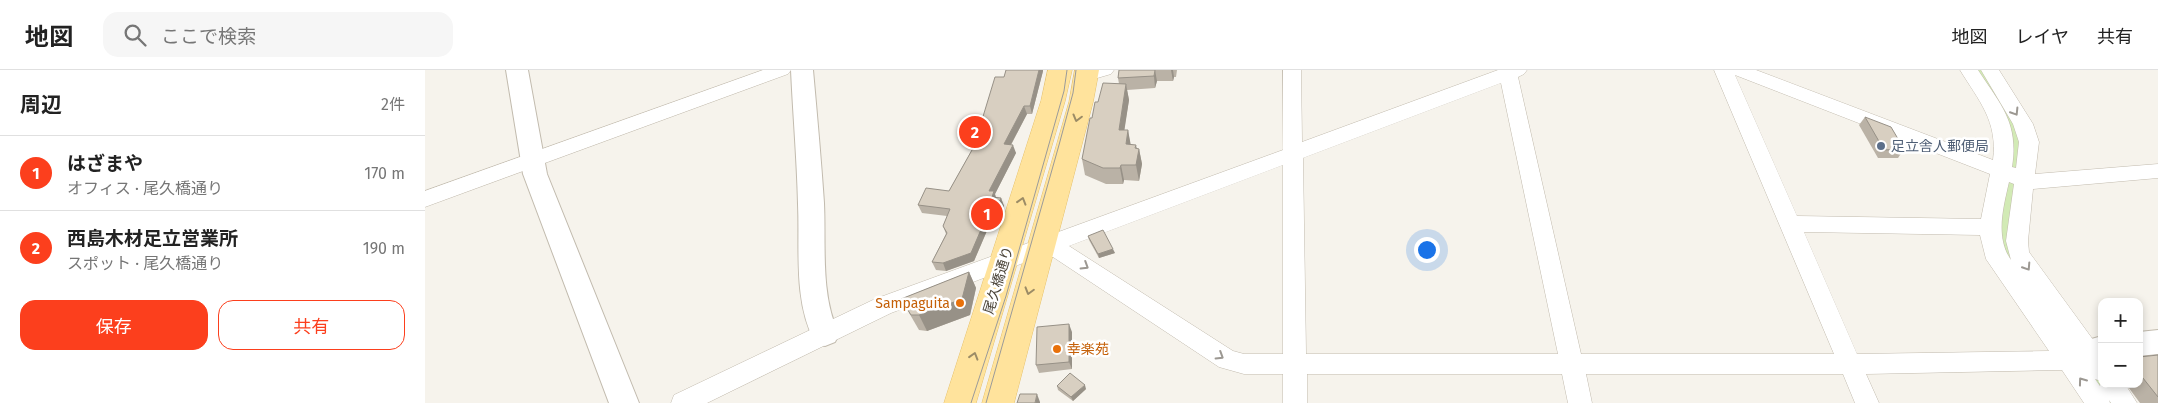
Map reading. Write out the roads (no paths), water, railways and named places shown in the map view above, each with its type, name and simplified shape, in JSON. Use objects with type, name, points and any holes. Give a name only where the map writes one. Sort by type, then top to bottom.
[{"type":"main road","name":"尾久橋通り","points":[[959,403],[1053,101],[1060,70]]},
{"type":"main road","points":[[998,403],[1093,72]]},
{"type":"street","points":[[425,199],[782,70]]},
{"type":"street","points":[[802,70],[811,205],[811,263],[820,325],[825,334]]},
{"type":"street","points":[[1291,70],[1295,403]]},
{"type":"street","points":[[1723,70],[1867,403]]},
{"type":"street","points":[[1738,70],[2025,180],[2035,182],[2158,171]]},
{"type":"street","points":[[1969,70],[2001,124],[2004,134],[2001,170],[1991,227],[1991,242],[2000,265],[2089,358]]},
{"type":"street","points":[[1990,70],[2028,134],[2029,142],[2017,242],[2018,252],[2024,265],[2089,358],[2098,403]]},
{"type":"street","points":[[521,71],[535,174],[624,403]]},
{"type":"street","points":[[683,403],[883,306],[1041,249],[1511,71],[1580,403]]},
{"type":"street","points":[[1791,224],[1991,227]]},
{"type":"street","points":[[1041,249],[1057,249],[1227,360],[1244,364],[1851,364],[2057,361],[2089,358]]},
{"type":"street","points":[[2143,344],[2158,342]]},
{"type":"street","points":[[2114,388],[2125,403]]},
{"type":"tram line","points":[[971,403],[1006,296],[1064,91],[1067,70]]},
{"type":"tram line","points":[[986,403],[1059,145],[1073,93],[1076,70]]},
{"type":"place","name":"西島木材足立営業所","points":[[975,132]]},
{"type":"place","name":"足立舎人郵便局","points":[[1881,146]]},
{"type":"place","name":"はざまや","points":[[987,214]]},
{"type":"place","name":"Sampaguita","points":[[960,303]]},
{"type":"place","name":"幸楽苑","points":[[1057,349]]}]
